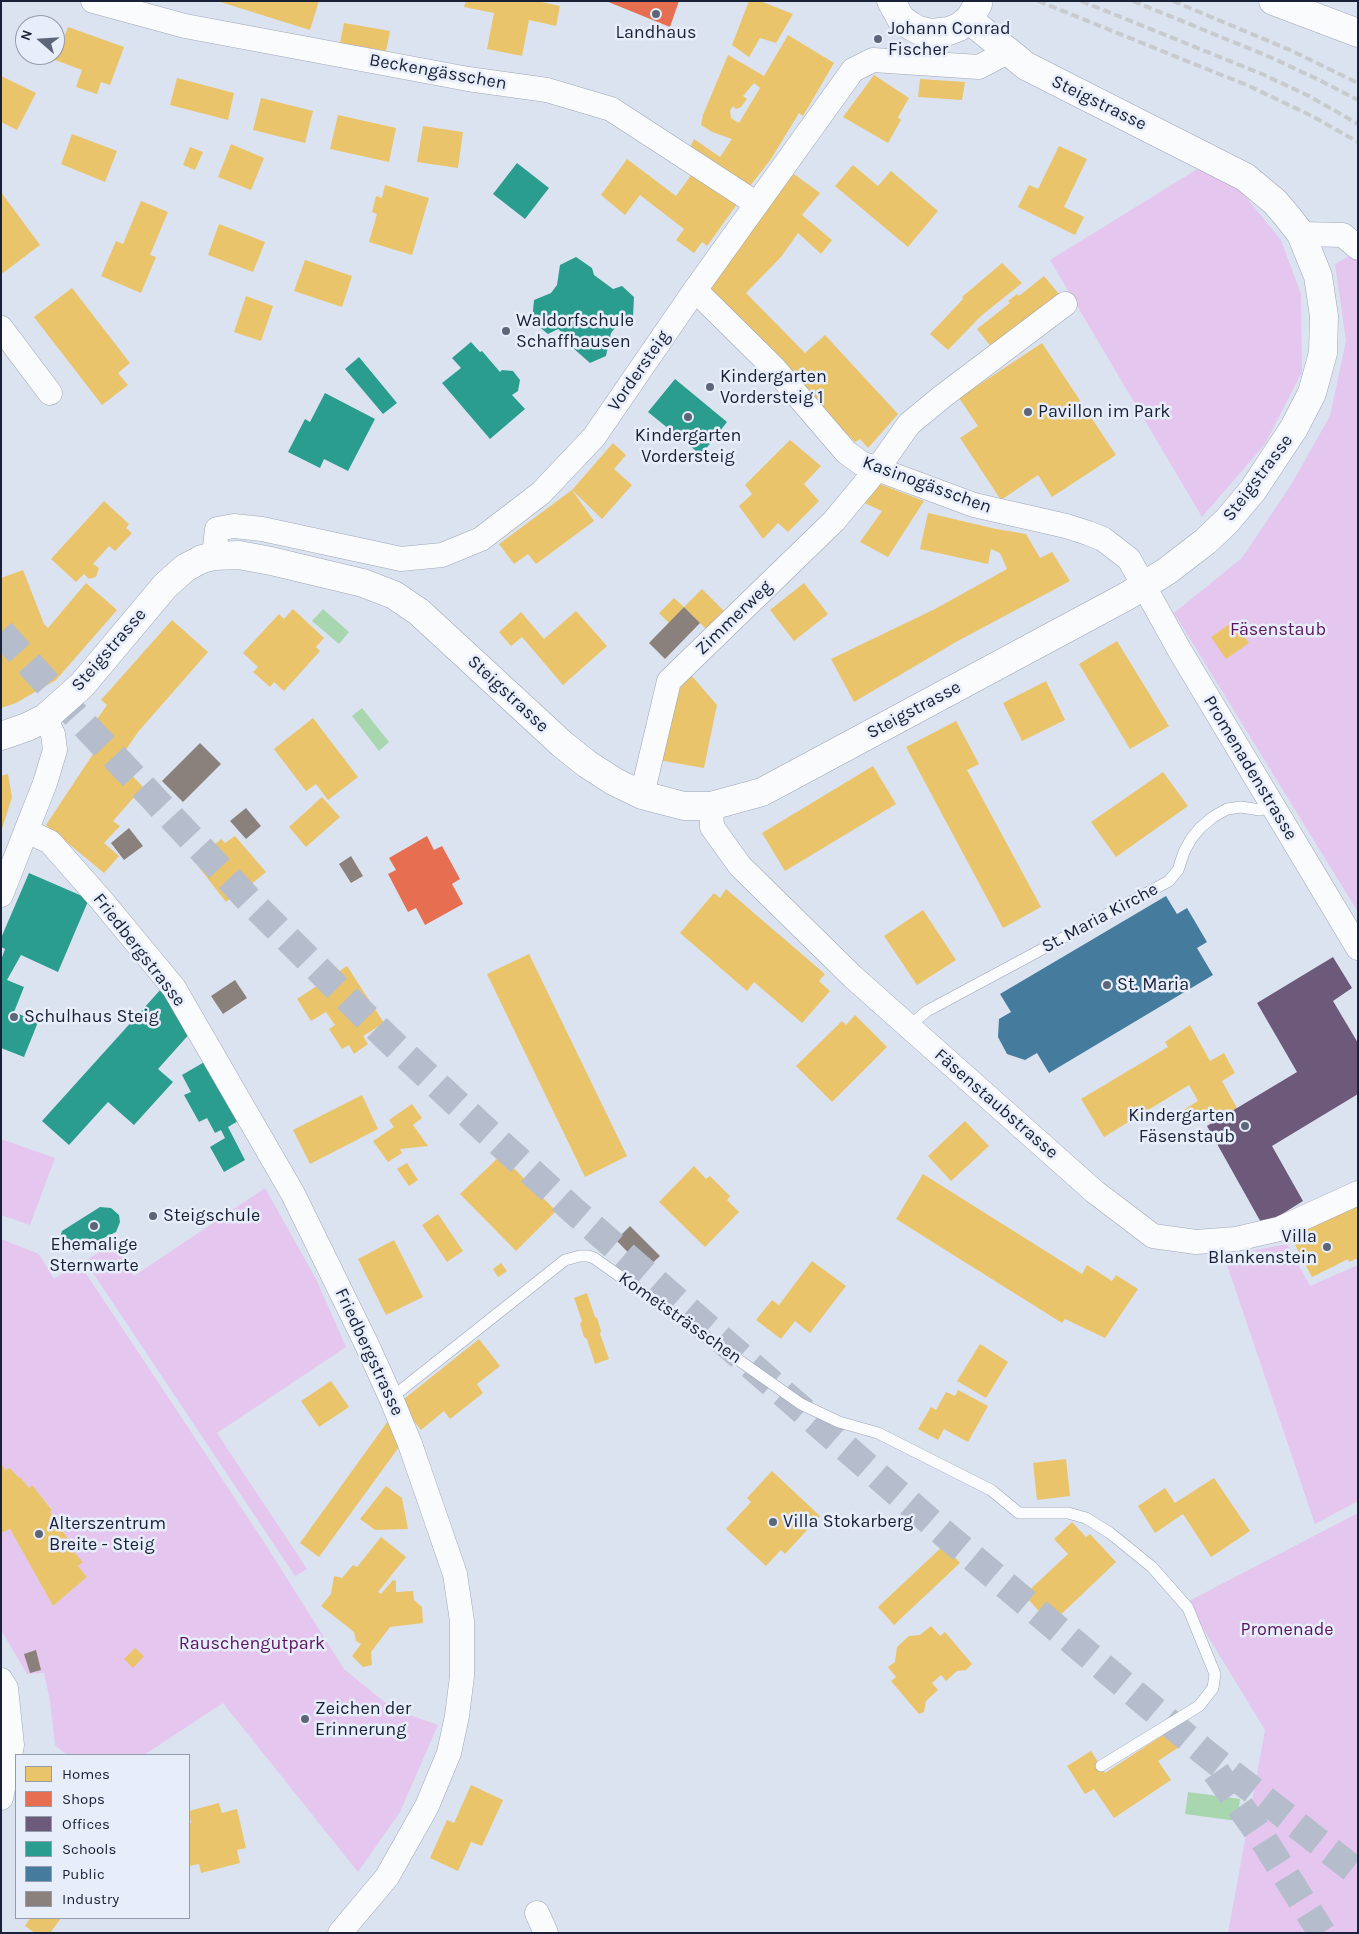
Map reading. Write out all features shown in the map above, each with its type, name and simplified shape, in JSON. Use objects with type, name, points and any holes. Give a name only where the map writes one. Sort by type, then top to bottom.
[{"type":"street","name":"Beckengässchen","points":[[93,1],[185,26],[468,79],[547,90],[612,109],[757,204]]},
{"type":"street","points":[[891,1],[902,19],[918,30],[932,33],[949,31],[959,26],[975,9]]},
{"type":"street","points":[[1273,1],[1358,33]]},
{"type":"street","name":"Steigstrasse","points":[[1,736],[27,727],[45,718],[82,685],[165,586],[185,568],[202,559],[214,556],[239,555],[363,584],[394,595],[419,612],[562,744],[587,764],[615,782],[642,795],[684,806],[710,806],[762,792],[1145,586],[1198,547],[1228,521],[1253,490],[1294,428],[1312,394],[1323,353],[1324,316],[1318,276],[1301,234],[1276,202],[1245,177],[1040,74],[1008,52],[978,27],[975,9]]},
{"type":"street","name":"Vordersteig","points":[[214,556],[217,529],[234,526],[262,529],[401,559],[442,555],[482,539],[541,493],[594,437],[695,290],[854,70],[873,60],[979,67],[1008,52]]},
{"type":"street","points":[[1301,234],[1343,235],[1358,248]]},
{"type":"street","name":"Kasinogässchen","points":[[695,290],[774,368],[846,452],[861,462],[974,505],[1066,526],[1103,540],[1129,559],[1145,586]]},
{"type":"street","name":"Zimmerweg","points":[[642,795],[670,681],[834,521],[878,468],[909,424],[1065,304]]},
{"type":"street","points":[[1,328],[50,393]]},
{"type":"street","name":"Promenadenstrasse","points":[[1145,586],[1180,651],[1358,948]]},
{"type":"street","points":[[1,894],[45,784],[55,750],[54,734],[45,718]]},
{"type":"street","name":"Fäsenstaubstrasse","points":[[710,806],[712,827],[740,866],[853,977],[1095,1192],[1153,1236],[1196,1242],[1236,1240],[1279,1229],[1358,1193]]},
{"type":"street","name":"Friedbergstrasse","points":[[27,830],[50,842],[174,988],[293,1194],[391,1398],[410,1444],[455,1574],[462,1621],[462,1676],[457,1716],[449,1752],[428,1806],[387,1877],[340,1933]]},
{"type":"street","points":[[1,1680],[6,1688],[12,1745],[1,1798]]},
{"type":"lane","name":"St. Maria Kirche","points":[[908,1027],[926,1011],[1169,881],[1178,870],[1191,839],[1200,828],[1213,818],[1228,809],[1241,807],[1260,810],[1273,806]]},
{"type":"lane","name":"Kometsträsschen","points":[[391,1398],[565,1260],[588,1256],[609,1268],[801,1404],[839,1422],[878,1433],[991,1490],[1019,1513],[1068,1513],[1086,1518],[1110,1533],[1152,1567],[1188,1608],[1215,1674],[1213,1688],[1199,1706],[1101,1766]]},
{"type":"green space","points":[[1199,168],[1240,190],[1281,240],[1301,294],[1302,372],[1265,444],[1202,517],[1050,260]]},
{"type":"green space","name":"Fäsenstaub","points":[[1356,252],[1358,254],[1358,912],[1174,613],[1242,558],[1291,485],[1330,416],[1346,341],[1335,264]]},
{"type":"green space","points":[[1,1139],[55,1158],[30,1225],[1,1215]]},
{"type":"green space","points":[[265,1188],[316,1279],[346,1347],[217,1433],[307,1569],[295,1576],[85,1261],[112,1244],[134,1276]]},
{"type":"green space","name":"Rauschengutpark","points":[[1,1239],[39,1254],[54,1279],[79,1263],[264,1542],[344,1669],[393,1709],[438,1725],[400,1812],[358,1872],[223,1703],[146,1754],[66,1754],[55,1745],[50,1701],[44,1673],[27,1674],[1,1630],[1,1533],[10,1529],[53,1606],[87,1577],[78,1566],[82,1562],[73,1551],[75,1548],[58,1525],[60,1522],[50,1512],[52,1509],[32,1486],[29,1488],[10,1468],[6,1470],[1,1464]]},
{"type":"green space","points":[[1287,1244],[1310,1286],[1358,1265],[1358,1501],[1315,1524],[1224,1256]]},
{"type":"green space","name":"Promenade","points":[[1358,1513],[1358,1933],[1228,1933],[1265,1730],[1187,1602]]},
{"type":"shaded area","points":[[323,609],[349,632],[339,644],[312,621]]},
{"type":"shaded area","points":[[362,708],[389,742],[379,751],[352,716]]},
{"type":"shaded area","points":[[1188,1792],[1240,1799],[1237,1821],[1185,1814]]},
{"type":"building: Homes","points":[[217,1],[319,1],[310,30]]},
{"type":"building: Homes","points":[[466,1],[537,1],[560,6],[556,26],[529,20],[522,56],[487,49],[494,13],[464,7]]},
{"type":"building: Homes","points":[[749,1],[760,1],[793,14],[776,43],[760,38],[749,57],[732,45]]},
{"type":"building: Homes","points":[[344,23],[390,31],[386,51],[340,43]]},
{"type":"building: Homes","points":[[68,27],[124,47],[110,85],[101,82],[97,94],[76,87],[82,70],[65,64],[65,35]]},
{"type":"building: Homes","points":[[788,35],[834,63],[803,116],[799,113],[771,159],[747,190],[688,152],[694,139],[720,157],[732,139],[712,132],[701,125],[703,115],[728,55],[764,76]],"holes":[[[754,83],[760,88],[739,123],[731,118],[730,111],[733,106],[736,109],[741,107],[747,99],[743,96]]]},
{"type":"building: Homes","points":[[874,75],[909,98],[898,117],[901,120],[888,143],[843,117]]},
{"type":"building: Homes","points":[[1,76],[36,93],[17,130],[1,122]]},
{"type":"building: Homes","points":[[177,78],[234,93],[228,120],[170,105]]},
{"type":"building: Homes","points":[[920,79],[965,82],[962,100],[918,97]]},
{"type":"building: Homes","points":[[261,98],[313,111],[305,143],[253,130]]},
{"type":"building: Homes","points":[[338,115],[396,128],[389,162],[330,149]]},
{"type":"building: Homes","points":[[423,126],[463,132],[458,168],[417,162]]},
{"type":"building: Homes","points":[[72,134],[117,151],[105,182],[61,164]]},
{"type":"building: Homes","points":[[231,144],[264,158],[251,190],[218,177]]},
{"type":"building: Homes","points":[[1059,146],[1087,159],[1064,207],[1084,217],[1075,235],[1018,207],[1029,185],[1038,189]]},
{"type":"building: Homes","points":[[190,147],[203,152],[195,170],[183,165]]},
{"type":"building: Homes","points":[[627,159],[676,196],[695,170],[740,200],[707,246],[702,242],[694,253],[676,240],[684,229],[640,195],[625,215],[601,195]]},
{"type":"building: Homes","points":[[853,165],[878,186],[891,171],[938,211],[908,247],[835,186]]},
{"type":"building: Homes","points":[[794,174],[820,193],[802,215],[832,240],[821,254],[798,233],[781,257],[746,293],[805,353],[825,335],[898,414],[868,448],[860,439],[855,442],[710,293],[708,287],[766,206]]},
{"type":"building: Homes","points":[[385,185],[429,198],[412,255],[369,242],[377,214],[372,212],[376,196],[382,198]]},
{"type":"building: Homes","points":[[1,192],[40,245],[3,273],[1,271]]},
{"type":"building: Homes","points":[[141,201],[168,212],[150,255],[156,257],[141,293],[101,276],[116,241],[123,244]]},
{"type":"building: Homes","points":[[219,224],[265,242],[253,272],[208,255]]},
{"type":"building: Homes","points":[[305,260],[352,276],[342,307],[294,291]]},
{"type":"building: Homes","points":[[1002,263],[1022,283],[981,316],[948,350],[930,334],[963,299],[962,297]]},
{"type":"building: Homes","points":[[1044,276],[1059,294],[992,348],[977,329],[1010,303],[1008,301],[1017,294],[1019,296]]},
{"type":"building: Homes","points":[[72,288],[130,363],[118,373],[128,385],[102,405],[34,317]]},
{"type":"building: Homes","points":[[246,296],[273,306],[261,341],[234,332]]},
{"type":"building: Homes","name":"Pavillon im Park","points":[[1042,343],[1116,455],[1052,497],[1038,475],[1001,500],[960,438],[978,426],[959,398]]},
{"type":"building: Homes","points":[[790,440],[821,466],[804,484],[819,501],[788,532],[778,523],[763,539],[739,506],[752,494],[745,485]]},
{"type":"building: Homes","points":[[613,443],[626,455],[614,469],[632,485],[602,519],[572,490]]},
{"type":"building: Homes","points":[[877,483],[924,501],[888,557],[860,542],[882,511],[860,501]]},
{"type":"building: Homes","points":[[572,490],[594,521],[536,564],[528,554],[514,564],[499,544]]},
{"type":"building: Homes","points":[[104,501],[129,524],[126,528],[132,533],[115,551],[109,546],[93,564],[99,568],[96,577],[89,579],[84,574],[76,582],[51,559]]},
{"type":"building: Homes","points":[[928,513],[1026,534],[1040,558],[1052,552],[1070,581],[956,642],[854,702],[831,659],[935,609],[1007,569],[1000,553],[991,549],[988,564],[920,549]]},
{"type":"building: Homes","points":[[23,570],[44,624],[48,628],[86,583],[117,610],[56,680],[16,703],[1,708],[1,655],[24,642],[16,635],[1,641],[1,578]]},
{"type":"building: Homes","points":[[804,583],[828,614],[794,641],[770,610]]},
{"type":"building: Homes","points":[[702,589],[728,615],[710,633],[684,607]]},
{"type":"building: Homes","points":[[674,598],[684,607],[669,623],[659,613]]},
{"type":"building: Homes","points":[[293,609],[324,638],[316,647],[320,651],[284,691],[274,682],[270,687],[253,672],[258,667],[243,653],[279,614],[284,619]]},
{"type":"building: Homes","points":[[576,611],[607,646],[563,685],[522,637],[511,646],[499,632],[521,612],[544,639]]},
{"type":"building: Homes","points":[[172,620],[208,652],[138,732],[118,761],[143,787],[113,821],[120,826],[104,843],[119,856],[104,873],[46,825],[99,745],[86,735],[107,705],[101,700]]},
{"type":"building: Homes","points":[[1234,621],[1249,643],[1226,659],[1211,637]]},
{"type":"building: Homes","points":[[1117,641],[1169,726],[1130,749],[1079,664]]},
{"type":"building: Homes","points":[[691,675],[717,705],[704,768],[658,760],[669,701]]},
{"type":"building: Homes","points":[[1046,681],[1065,720],[1022,741],[1003,703]]},
{"type":"building: Homes","points":[[313,718],[358,777],[328,800],[316,784],[306,791],[274,749]]},
{"type":"building: Homes","points":[[956,721],[979,764],[967,770],[1041,907],[1003,928],[906,747]]},
{"type":"building: Homes","points":[[873,766],[896,804],[785,871],[762,833]]},
{"type":"building: Homes","points":[[1163,772],[1188,806],[1116,857],[1091,822]]},
{"type":"building: Homes","points":[[8,774],[12,797],[2,829],[1,776]]},
{"type":"building: Homes","points":[[322,797],[340,817],[306,847],[289,827]]},
{"type":"building: Homes","points":[[235,836],[266,872],[249,886],[247,884],[226,902],[198,866],[208,858],[204,854],[221,839],[225,843]]},
{"type":"building: Homes","points":[[726,889],[825,974],[819,981],[830,991],[802,1023],[754,982],[747,991],[680,933],[714,893],[720,898]]},
{"type":"building: Homes","points":[[923,910],[956,960],[917,985],[884,936]]},
{"type":"building: Homes","points":[[529,954],[627,1156],[585,1177],[487,974]]},
{"type":"building: Homes","points":[[347,966],[384,1023],[363,1036],[368,1044],[354,1054],[349,1045],[342,1049],[329,1029],[335,1025],[326,1012],[311,1021],[297,999]]},
{"type":"building: Homes","points":[[855,1015],[887,1047],[832,1102],[796,1066],[842,1021],[846,1025]]},
{"type":"building: Homes","points":[[1190,1025],[1210,1061],[1224,1053],[1235,1073],[1222,1081],[1237,1108],[1210,1124],[1204,1112],[1183,1124],[1177,1114],[1198,1101],[1189,1085],[1104,1137],[1081,1099],[1168,1047],[1165,1042]]},
{"type":"building: Homes","points":[[362,1095],[378,1129],[310,1164],[293,1130]]},
{"type":"building: Homes","points":[[412,1104],[422,1118],[413,1125],[428,1146],[400,1149],[402,1153],[388,1162],[373,1141],[394,1127],[389,1120]]},
{"type":"building: Homes","points":[[965,1121],[989,1146],[951,1181],[928,1156]]},
{"type":"building: Homes","points":[[501,1155],[556,1211],[516,1251],[460,1194]]},
{"type":"building: Homes","points":[[407,1163],[418,1180],[409,1186],[397,1169]]},
{"type":"building: Homes","points":[[694,1166],[706,1179],[710,1176],[730,1196],[727,1200],[739,1212],[705,1247],[659,1202]]},
{"type":"building: Homes","points":[[923,1174],[1082,1274],[1087,1265],[1112,1281],[1116,1275],[1138,1289],[1105,1338],[1065,1319],[1062,1323],[896,1219]]},
{"type":"building: Homes","name":"Villa Blankenstein","points":[[1358,1199],[1358,1258],[1349,1262],[1348,1259],[1312,1277],[1291,1237]]},
{"type":"building: Homes","points":[[438,1214],[463,1251],[447,1262],[422,1225]]},
{"type":"building: Homes","points":[[394,1240],[423,1297],[386,1315],[358,1259]]},
{"type":"building: Homes","points":[[812,1261],[846,1286],[810,1333],[795,1321],[781,1339],[756,1320],[772,1300],[779,1305]]},
{"type":"building: Homes","points":[[501,1263],[507,1271],[498,1277],[493,1269]]},
{"type":"building: Homes","points":[[587,1293],[597,1318],[601,1331],[600,1334],[609,1359],[595,1364],[587,1339],[584,1337],[580,1324],[582,1321],[574,1298]]},
{"type":"building: Homes","points":[[479,1339],[500,1366],[477,1384],[483,1393],[450,1419],[444,1411],[421,1430],[399,1403]]},
{"type":"building: Homes","points":[[980,1344],[1008,1362],[986,1398],[957,1381]]},
{"type":"building: Homes","points":[[331,1381],[349,1407],[319,1427],[301,1401]]},
{"type":"building: Homes","points":[[958,1390],[988,1406],[968,1442],[944,1429],[938,1440],[918,1429],[931,1407],[936,1410],[946,1392],[955,1396]]},
{"type":"building: Homes","points":[[388,1421],[399,1447],[319,1557],[300,1543]]},
{"type":"building: Homes","points":[[1066,1459],[1070,1496],[1037,1500],[1033,1463]]},
{"type":"building: Homes","name":"Alterszentrum Breite - Steig","points":[[1,1464],[6,1470],[10,1468],[29,1488],[32,1485],[52,1510],[50,1512],[60,1522],[58,1525],[75,1548],[73,1551],[83,1562],[78,1566],[87,1577],[53,1606],[10,1529],[1,1533]]},
{"type":"building: Homes","name":"Villa Stokarberg","points":[[772,1471],[820,1516],[785,1554],[781,1550],[766,1566],[726,1529],[751,1502],[747,1498]]},
{"type":"building: Homes","points":[[1214,1478],[1250,1531],[1211,1557],[1183,1514],[1155,1533],[1138,1506],[1165,1488],[1175,1503]]},
{"type":"building: Homes","points":[[386,1486],[402,1498],[408,1529],[375,1530],[360,1519]]},
{"type":"building: Homes","points":[[1072,1522],[1086,1537],[1090,1534],[1116,1562],[1051,1624],[1024,1595],[1068,1554],[1054,1539]]},
{"type":"building: Homes","points":[[381,1537],[406,1557],[378,1592],[381,1594],[393,1580],[396,1581],[396,1592],[413,1591],[414,1600],[422,1607],[423,1623],[390,1627],[371,1652],[372,1665],[363,1667],[352,1656],[361,1644],[356,1641],[354,1632],[321,1606],[331,1594],[334,1576],[342,1578],[353,1565],[357,1567]]},
{"type":"building: Homes","points":[[944,1545],[960,1563],[894,1625],[878,1607]]},
{"type":"building: Homes","points":[[931,1626],[940,1636],[945,1632],[972,1664],[966,1670],[957,1671],[946,1681],[941,1675],[932,1683],[938,1690],[926,1701],[924,1712],[919,1714],[891,1681],[896,1677],[888,1667],[895,1662],[897,1647],[909,1636],[920,1635]]},
{"type":"building: Homes","points":[[135,1648],[144,1656],[133,1668],[124,1659]]},
{"type":"building: Homes","points":[[1172,1729],[1182,1745],[1158,1761],[1171,1780],[1114,1818],[1094,1789],[1085,1794],[1067,1766],[1091,1751],[1105,1773]]},
{"type":"building: Homes","points":[[471,1785],[503,1800],[482,1846],[471,1842],[458,1871],[430,1858],[447,1820],[454,1823]]},
{"type":"building: Homes","points":[[219,1803],[222,1813],[237,1809],[246,1848],[237,1850],[240,1863],[201,1873],[199,1864],[190,1866],[190,1811]]},
{"type":"building: Homes","points":[[29,1919],[60,1919],[50,1933],[35,1933],[25,1926]]},
{"type":"building: Shops","name":"Landhaus","points":[[606,1],[679,1],[670,27]]},
{"type":"building: Shops","points":[[427,836],[434,850],[442,846],[460,879],[452,884],[463,904],[425,925],[416,908],[408,912],[388,874],[396,870],[389,858]]},
{"type":"building: Offices","points":[[1333,957],[1352,988],[1333,1001],[1358,1043],[1358,1094],[1272,1146],[1303,1201],[1263,1226],[1207,1126],[1297,1072],[1257,1003]]},
{"type":"building: Schools","points":[[517,163],[549,188],[525,219],[493,194]]},
{"type":"building: Schools","points":[[576,257],[592,268],[594,275],[613,289],[622,286],[634,297],[633,318],[619,323],[611,333],[606,356],[590,363],[573,348],[574,342],[558,329],[548,334],[532,321],[534,300],[551,293],[557,285],[560,265]]},
{"type":"building: Schools","points":[[471,342],[480,352],[482,351],[500,372],[502,370],[513,371],[520,380],[518,391],[512,395],[525,409],[490,439],[442,383],[461,368],[452,358]]},
{"type":"building: Schools","points":[[359,357],[397,403],[383,414],[345,369]]},
{"type":"building: Schools","name":"Kindergarten Vordersteig","points":[[675,379],[727,422],[701,455],[648,412]]},
{"type":"building: Schools","points":[[325,393],[375,419],[348,471],[324,459],[320,468],[288,452],[305,419],[310,422]]},
{"type":"building: Schools","points":[[29,873],[89,899],[58,972],[21,955],[7,980],[24,987],[14,1012],[38,1022],[24,1057],[1,1048],[1,960],[5,949],[1,947],[1,938]]},
{"type":"building: Schools","points":[[162,988],[192,1031],[158,1069],[173,1082],[134,1125],[108,1102],[69,1145],[42,1121]]},
{"type":"building: Schools","points":[[206,1061],[238,1121],[228,1127],[245,1160],[224,1172],[210,1147],[225,1138],[221,1130],[215,1133],[207,1118],[199,1122],[184,1095],[191,1092],[182,1075]]},
{"type":"building: Schools","name":"Ehemalige Sternwarte","points":[[100,1207],[111,1208],[119,1215],[120,1222],[116,1232],[75,1252],[63,1250],[59,1241],[62,1231]]},
{"type":"building: Public","name":"St. Maria","points":[[1166,896],[1177,914],[1187,908],[1207,942],[1197,948],[1213,975],[1049,1073],[1037,1053],[1025,1060],[1007,1054],[998,1037],[999,1019],[1011,1012],[1000,994]]},
{"type":"building: Industry","points":[[684,607],[700,623],[665,659],[649,643]]},
{"type":"building: Industry","points":[[200,743],[221,764],[183,802],[162,781]]},
{"type":"building: Industry","points":[[246,808],[261,826],[246,839],[230,821]]},
{"type":"building: Industry","points":[[129,828],[143,846],[124,860],[111,843]]},
{"type":"building: Industry","points":[[351,856],[363,876],[351,883],[339,864]]},
{"type":"building: Industry","points":[[235,980],[247,998],[223,1014],[211,996]]},
{"type":"building: Industry","points":[[630,1226],[660,1256],[645,1270],[616,1240]]},
{"type":"building: Industry","points":[[36,1650],[41,1670],[30,1673],[24,1654]]},
{"type":"tunnel","points":[[1,632],[78,718],[251,902],[387,1038],[574,1211],[948,1537],[1203,1751],[1358,1873]]},
{"type":"tunnel","points":[[1216,1772],[1263,1839],[1322,1933]]},
{"type":"railway","points":[[1038,1],[1249,86],[1312,116],[1358,142]]},
{"type":"railway","points":[[1081,1],[1262,74],[1309,96],[1358,124]]},
{"type":"railway","points":[[1133,1],[1270,57],[1358,100]]},
{"type":"railway","points":[[1173,1],[1290,50],[1358,83]]},
{"type":"place","name":"Landhaus","points":[[656,14]]},
{"type":"place","name":"Johann Conrad Fischer","points":[[878,39]]},
{"type":"place","name":"Waldorfschule Schaffhausen","points":[[506,331]]},
{"type":"place","name":"Kindergarten Vordersteig 1","points":[[710,387]]},
{"type":"place","name":"Pavillon im Park","points":[[1028,412]]},
{"type":"place","name":"Kindergarten Vordersteig","points":[[688,417]]},
{"type":"place","name":"St. Maria","points":[[1107,985]]},
{"type":"place","name":"Schulhaus Steig","points":[[14,1017]]},
{"type":"place","name":"Kindergarten Fäsenstaub","points":[[1245,1126]]},
{"type":"place","name":"Steigschule","points":[[153,1216]]},
{"type":"place","name":"Ehemalige Sternwarte","points":[[94,1226]]},
{"type":"place","name":"Villa Blankenstein","points":[[1327,1247]]},
{"type":"place","name":"Villa Stokarberg","points":[[773,1522]]},
{"type":"place","name":"Alterszentrum Breite - Steig","points":[[39,1534]]},
{"type":"place","name":"Zeichen der Erinnerung","points":[[305,1719]]}]
